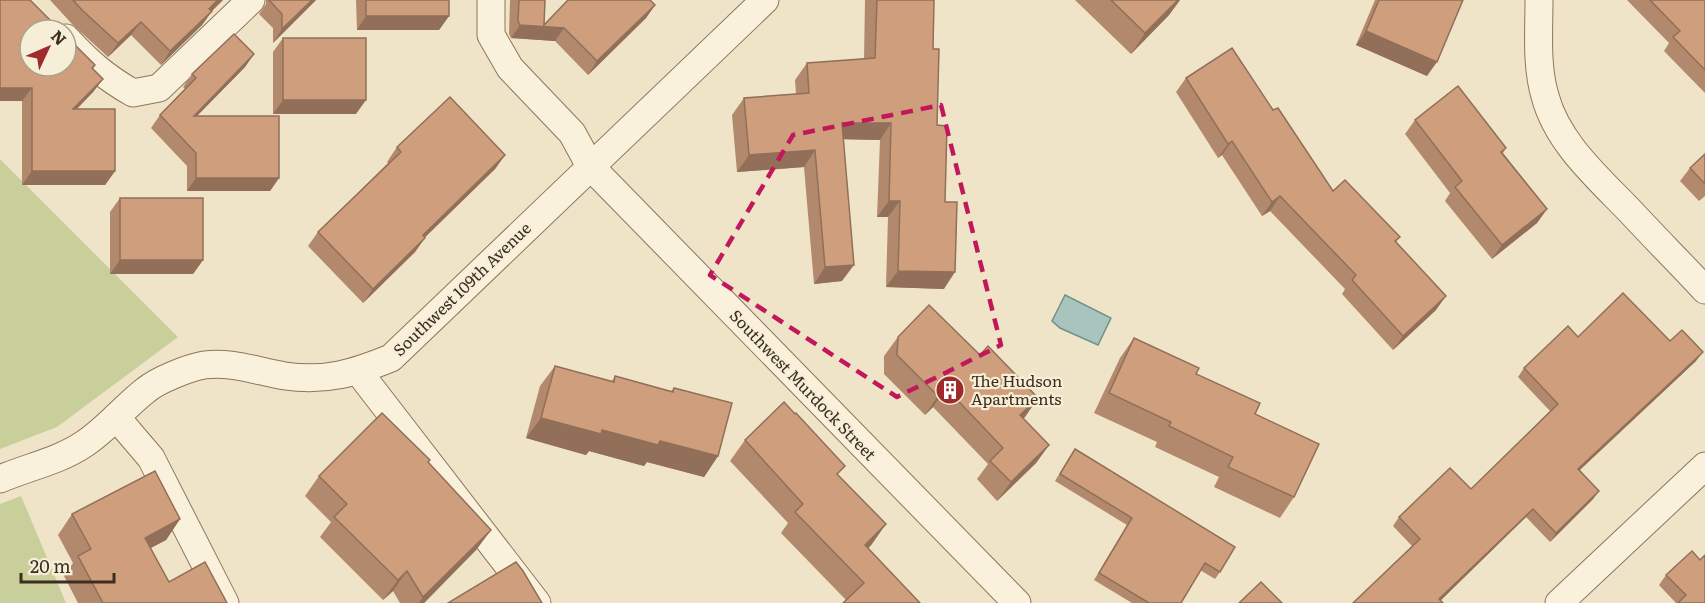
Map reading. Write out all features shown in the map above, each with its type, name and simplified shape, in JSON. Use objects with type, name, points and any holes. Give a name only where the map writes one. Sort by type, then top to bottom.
[{"type":"street","points":[[78,50],[111,80],[134,93],[159,88],[251,0]]},
{"type":"street","name":"Southwest Murdock Street","points":[[491,0],[491,34],[510,68],[572,132],[590,166],[1017,603]]},
{"type":"street","name":"Southwest 109th Avenue","points":[[0,479],[52,460],[84,445],[147,388],[176,374],[205,365],[237,366],[286,376],[323,379],[358,371],[392,358],[765,0]]},
{"type":"street","points":[[1539,0],[1541,78],[1552,116],[1563,136],[1578,155],[1705,290]]},
{"type":"street","points":[[358,371],[537,603]]},
{"type":"street","points":[[116,417],[151,458],[225,603]]},
{"type":"street","points":[[1559,603],[1705,466]]},
{"type":"highlighted area","points":[[941,105],[1001,345],[897,397],[710,275],[793,135]]},
{"type":"green space","points":[[0,159],[178,337],[57,427],[0,449]]},
{"type":"green space","points":[[21,496],[66,603],[0,603],[0,504]]},
{"type":"water","points":[[1065,295],[1111,318],[1098,345],[1060,328],[1052,321]]},
{"type":"building","points":[[0,0],[30,0],[48,18],[18,18],[18,78],[78,78],[78,48],[95,65],[92,68],[103,79],[73,109],[115,109],[115,171],[32,171],[32,88],[0,88]]},
{"type":"building","points":[[73,0],[218,0],[209,9],[212,11],[170,51],[141,22],[118,43]]},
{"type":"building","points":[[269,0],[312,0],[282,29],[282,14]]},
{"type":"building","points":[[366,0],[449,0],[449,16],[366,16]]},
{"type":"building","points":[[519,0],[545,0],[544,25],[568,0],[650,0],[655,5],[597,61],[564,28],[520,25],[518,21]]},
{"type":"building","points":[[877,0],[934,0],[933,49],[939,49],[937,125],[947,126],[945,202],[957,202],[955,272],[898,271],[900,201],[889,201],[891,123],[842,123],[854,265],[825,267],[815,150],[749,155],[744,98],[809,93],[807,63],[875,58]]},
{"type":"building","points":[[1111,0],[1178,0],[1145,33]]},
{"type":"building","points":[[1379,0],[1463,0],[1437,62],[1366,31]]},
{"type":"building","points":[[1650,0],[1705,0],[1705,70],[1673,37],[1680,31]]},
{"type":"building","points":[[234,34],[254,54],[194,116],[279,116],[279,178],[196,178],[196,153],[160,115],[196,78],[192,74]]},
{"type":"building","points":[[283,38],[366,38],[366,100],[283,100]]},
{"type":"building","points":[[1232,48],[1273,110],[1278,108],[1333,191],[1345,180],[1400,237],[1395,241],[1446,296],[1403,336],[1352,280],[1356,275],[1280,196],[1272,202],[1232,141],[1228,144],[1186,78]]},
{"type":"building","points":[[1458,86],[1506,148],[1501,152],[1547,209],[1502,245],[1455,187],[1462,181],[1415,120]]},
{"type":"building","points":[[450,97],[505,155],[423,235],[425,238],[373,289],[318,232],[401,152],[397,147]]},
{"type":"building","points":[[1705,154],[1705,184],[1690,168]]},
{"type":"building","points":[[120,198],[203,198],[203,260],[120,260]]},
{"type":"building","points":[[1623,293],[1670,341],[1682,330],[1703,352],[1578,469],[1599,491],[1556,533],[1533,509],[1439,599],[1443,603],[1353,603],[1420,539],[1399,517],[1450,468],[1471,489],[1558,404],[1524,368],[1568,326],[1578,337]]},
{"type":"building","points":[[929,305],[980,355],[988,346],[1038,398],[1020,415],[1049,445],[1011,482],[990,461],[1003,448],[946,388],[938,396],[897,355],[898,337]]},
{"type":"building","points":[[1134,338],[1199,368],[1196,374],[1260,403],[1255,414],[1319,444],[1294,497],[1228,467],[1233,457],[1169,426],[1171,422],[1109,393]]},
{"type":"building","points":[[555,366],[614,382],[615,376],[673,392],[674,388],[732,403],[718,456],[660,441],[658,445],[602,430],[601,434],[541,418]]},
{"type":"building","points":[[784,402],[845,466],[837,474],[886,524],[865,545],[920,603],[843,603],[864,583],[795,512],[803,504],[745,440]]},
{"type":"building","points":[[382,413],[430,460],[428,462],[491,530],[423,597],[407,571],[398,580],[334,517],[347,504],[319,476]]},
{"type":"building","points":[[1075,449],[1235,547],[1220,572],[1205,563],[1181,603],[1149,603],[1099,573],[1132,518],[1060,474]]},
{"type":"building","points":[[155,471],[180,519],[145,538],[169,582],[205,562],[227,603],[103,603],[78,556],[91,549],[72,514]]},
{"type":"building","points":[[1692,551],[1700,560],[1705,555],[1705,603],[1678,603],[1686,595],[1666,575]]},
{"type":"building","points":[[516,562],[542,603],[448,603]]},
{"type":"building","points":[[1261,582],[1282,603],[1239,603]]},
{"type":"place","name":"The Hudson Apartments","points":[[950,390]]}]
